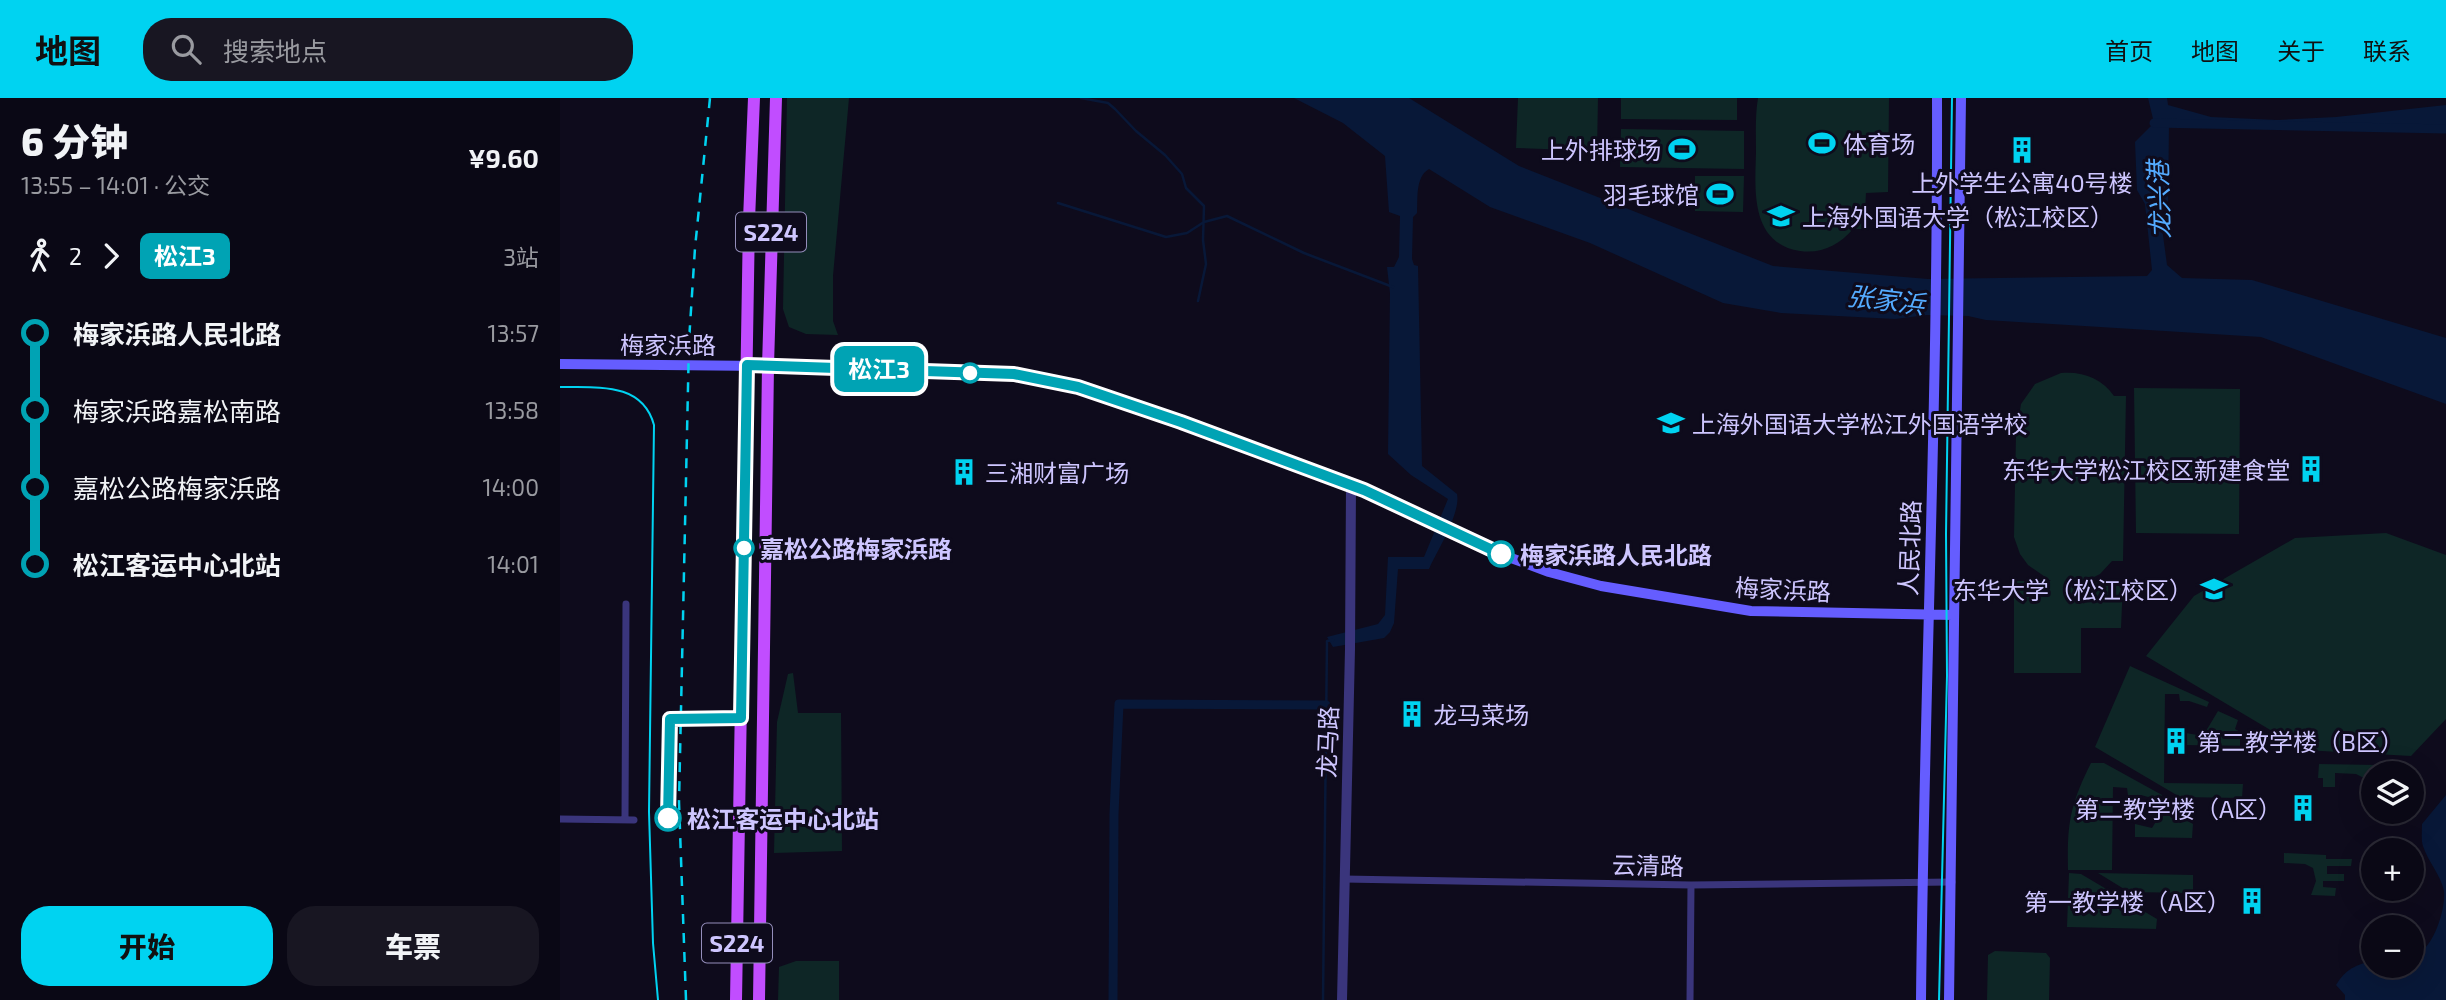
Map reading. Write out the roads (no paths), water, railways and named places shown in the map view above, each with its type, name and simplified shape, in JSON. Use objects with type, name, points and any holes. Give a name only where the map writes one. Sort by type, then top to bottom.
[{"type":"main road","name":"S224","points":[[737,1000],[749,220],[754,98]]},
{"type":"main road","name":"S224","points":[[759,1000],[768,366],[776,98]]},
{"type":"main road","name":"人民北路","points":[[1922,1000],[1928,615],[1938,271],[1937,98]]},
{"type":"main road","name":"人民北路","points":[[1950,1000],[1961,98]]},
{"type":"main road","name":"梅家浜路","points":[[560,364],[747,365],[1014,374],[1078,387],[1181,422],[1351,485],[1503,555],[1549,572],[1601,586],[1751,611],[1953,615]]},
{"type":"street","name":"龙马路","points":[[1342,1000],[1351,485]]},
{"type":"street","points":[[560,819],[630,820],[626,604]]},
{"type":"street","name":"云清路","points":[[1344,879],[1691,885],[1952,882]]},
{"type":"street","points":[[1690,1000],[1691,885]]},
{"type":"water","points":[[1294,98],[1409,98],[1519,166],[1773,266],[1928,279],[2147,276],[2152,270],[2145,204],[2137,190],[2135,142],[2154,123],[2148,98],[2167,98],[2168,105],[2211,117],[2277,120],[2336,117],[2446,105],[2446,127],[2169,124],[2168,205],[2160,213],[2167,265],[2182,278],[2252,280],[2446,338],[2446,404],[2261,337],[1986,320],[1968,316],[1927,315],[1895,319],[1781,313],[1723,303],[1590,243],[1490,207],[1429,169],[1421,177],[1418,189],[1417,213],[1413,217],[1412,259],[1414,265],[1418,266],[1422,466],[1457,494],[1457,502],[1448,532],[1429,569],[1398,569],[1394,623],[1390,632],[1384,638],[1333,647],[1327,637],[1378,624],[1385,615],[1388,557],[1424,557],[1448,499],[1411,475],[1388,454],[1390,293],[1387,267],[1394,267],[1399,257],[1400,216],[1389,212],[1385,156],[1343,123]]},
{"type":"water","points":[[2446,795],[2446,1000],[2345,1000],[2345,995],[2336,985],[2347,972],[2361,965],[2361,978],[2424,978],[2424,949],[2440,919],[2444,891],[2424,848],[2424,822]]},
{"type":"waterway","points":[[1081,98],[1108,103],[1115,109],[1165,155],[1182,174],[1186,188],[1204,206],[1203,240],[1206,264],[1198,301]]},
{"type":"waterway","points":[[2154,123],[2446,129]]},
{"type":"waterway","points":[[1058,203],[1166,237],[1187,233],[1204,222],[1227,216],[1304,253],[1393,287]]},
{"type":"waterway","points":[[1323,1000],[1327,641],[1333,640]]},
{"type":"waterway","points":[[1113,1000],[1114,814],[1119,704],[1326,705]]},
{"type":"tram line","points":[[1939,1000],[1947,676],[1946,534],[1952,98]]},
{"type":"tram line","points":[[560,387],[602,388],[628,394],[648,411],[654,425],[649,812],[653,943],[658,1000]]},
{"type":"railway","points":[[686,1000],[679,802],[689,341],[710,98]]},
{"type":"place","name":"体育场","points":[[1822,143]]},
{"type":"place","name":"上外排球场","points":[[1682,149]]},
{"type":"place","name":"上外学生公寓40号楼","points":[[2022,150]]},
{"type":"place","name":"羽毛球馆","points":[[1720,194]]},
{"type":"place","name":"上海外国语大学（松江校区）","points":[[1781,216]]},
{"type":"place","name":"上海外国语大学松江外国语学校","points":[[1671,423]]},
{"type":"place","name":"东华大学松江校区新建食堂","points":[[2311,469]]},
{"type":"place","name":"三湘财富广场","points":[[964,472]]},
{"type":"place","name":"嘉松公路梅家浜路","points":[[744,548]]},
{"type":"place","name":"梅家浜路人民北路","points":[[1501,554]]},
{"type":"place","name":"东华大学（松江校区）","points":[[2214,589]]},
{"type":"place","name":"龙马菜场","points":[[1412,714]]},
{"type":"place","name":"第二教学楼（B区）","points":[[2176,741]]},
{"type":"place","name":"第二教学楼（A区）","points":[[2303,808]]},
{"type":"place","name":"松江客运中心北站","points":[[668,818]]},
{"type":"place","name":"第一教学楼（A区）","points":[[2252,901]]},
{"type":"water label","name":"龙兴港","points":[[2158,200]]},
{"type":"water label","name":"张家浜","points":[[1886,299]]}]
